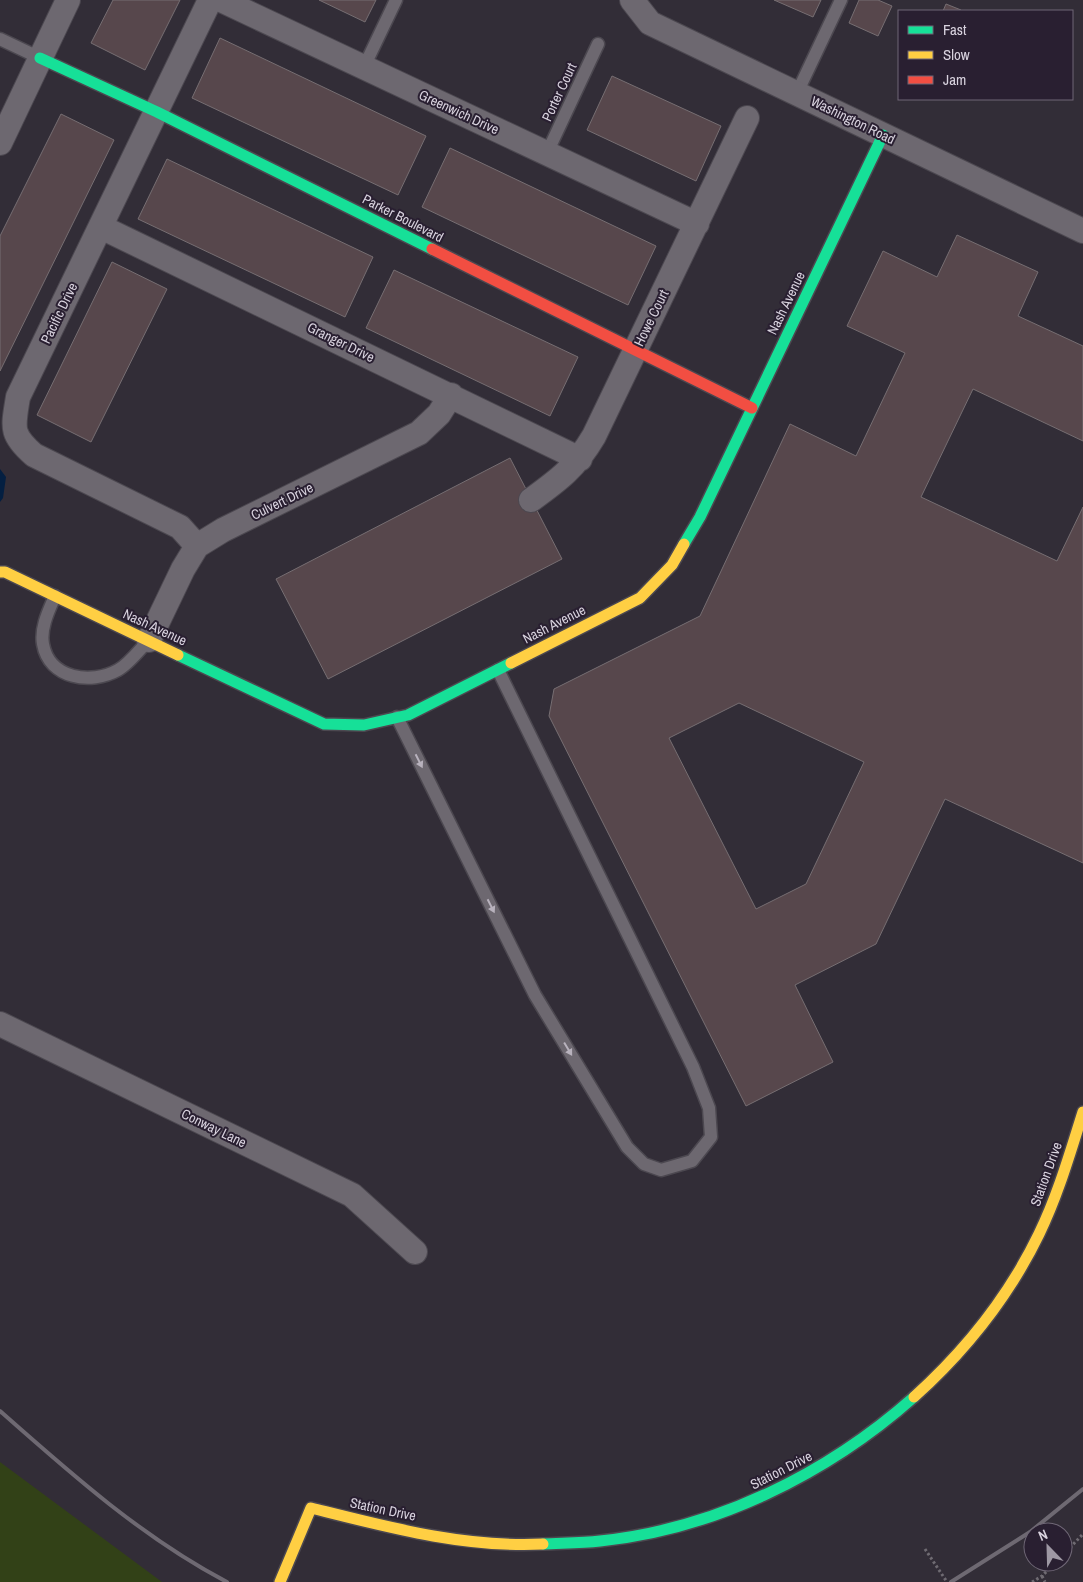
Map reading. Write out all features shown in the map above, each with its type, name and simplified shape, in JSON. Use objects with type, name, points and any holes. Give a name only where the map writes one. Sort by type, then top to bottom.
[{"type":"street","points":[[0,143],[68,0]]},
{"type":"street","name":"Pacific Drive","points":[[197,546],[180,527],[34,455],[19,442],[14,425],[18,397],[210,0]]},
{"type":"street","name":"Greenwich Drive","points":[[221,0],[696,224]]},
{"type":"street","name":"Washington Road","points":[[632,0],[650,23],[1083,230]]},
{"type":"street","name":"Parker Boulevard","points":[[40,58],[157,112],[752,408]]},
{"type":"street","name":"Howe Court","points":[[532,500],[565,475],[580,459],[635,351],[747,118]]},
{"type":"street","name":"Nash Avenue","points":[[0,572],[6,572],[324,724],[364,725],[408,715],[640,598],[672,565],[700,517],[884,135]]},
{"type":"street","name":"Granger Drive","points":[[101,227],[580,459]]},
{"type":"street","name":"Culvert Drive","points":[[149,640],[183,569],[197,546],[223,530],[419,432],[439,414],[450,395]]},
{"type":"street","name":"Conway Lane","points":[[0,1024],[352,1195],[415,1252]]},
{"type":"street","name":"Station Drive","points":[[280,1582],[311,1508],[462,1540],[524,1545],[557,1545],[621,1539],[686,1526],[740,1507],[793,1482],[827,1463],[896,1413],[927,1386],[976,1333],[997,1306],[1032,1249],[1054,1200],[1083,1112]]},
{"type":"lane","points":[[364,67],[396,0]]},
{"type":"lane","points":[[797,93],[841,0]]},
{"type":"lane","points":[[0,39],[40,58]]},
{"type":"lane","name":"Porter Court","points":[[547,153],[598,44]]},
{"type":"lane","points":[[55,596],[45,618],[42,644],[51,663],[67,675],[93,678],[119,670],[149,640]]},
{"type":"lane","points":[[397,717],[536,995],[627,1147],[644,1164],[661,1170],[692,1161],[711,1137],[709,1108],[693,1067],[498,670]]},
{"type":"path","points":[[1073,1544],[1083,1534]]},
{"type":"path","points":[[925,1549],[947,1582]]},
{"type":"path","points":[[1032,1582],[1046,1572]]},
{"type":"path","points":[[1042,1576],[1045,1582]]},
{"type":"green space","points":[[0,1462],[162,1582],[0,1582]]},
{"type":"water","points":[[0,469],[6,477],[3,498],[0,502]]},
{"type":"building","points":[[113,0],[180,0],[145,70],[91,43]]},
{"type":"building","points":[[319,0],[376,0],[365,22]]},
{"type":"building","points":[[774,0],[821,0],[813,17]]},
{"type":"building","points":[[859,0],[878,0],[892,6],[878,36],[849,23]]},
{"type":"building","points":[[946,4],[961,10],[943,10]]},
{"type":"building","points":[[220,38],[426,136],[398,195],[192,98]]},
{"type":"building","points":[[612,76],[721,126],[696,181],[587,130]]},
{"type":"building","points":[[61,114],[114,140],[0,371],[0,236]]},
{"type":"building","points":[[450,148],[656,246],[628,305],[422,207]]},
{"type":"building","points":[[167,159],[373,257],[345,317],[138,219]]},
{"type":"building","points":[[957,235],[1038,272],[1018,316],[1083,346],[1083,441],[973,389],[921,497],[1057,561],[1083,507],[1083,863],[945,799],[876,944],[795,985],[833,1062],[746,1106],[549,716],[554,689],[700,616],[790,424],[856,456],[905,353],[847,326],[883,251],[937,277]],"holes":[[[739,703],[864,762],[806,884],[756,909],[669,738]]]},
{"type":"building","points":[[112,262],[167,289],[91,442],[37,415]]},
{"type":"building","points":[[394,270],[578,357],[550,416],[366,328]]},
{"type":"building","points":[[510,458],[562,559],[328,679],[276,579]]},
{"type":"railway","points":[[0,1411],[80,1481],[137,1525],[196,1565],[227,1582]]},
{"type":"railway","points":[[951,1582],[1030,1532],[1083,1489]]},
{"type":"traffic: fast","points":[[40,58],[157,112],[432,249]]},
{"type":"traffic: fast","points":[[684,544],[700,517],[883,135]]},
{"type":"traffic: fast","points":[[178,655],[324,724],[364,725],[408,715],[511,663]]},
{"type":"traffic: fast","points":[[543,1544],[579,1543],[643,1535],[686,1524],[727,1510],[768,1493],[807,1473],[845,1450],[914,1397]]},
{"type":"traffic: slow","points":[[511,663],[640,598],[672,565],[684,544]]},
{"type":"traffic: slow","points":[[0,572],[5,572],[178,655]]},
{"type":"traffic: slow","points":[[914,1397],[968,1342],[1014,1279],[1039,1234],[1052,1204],[1083,1112]]},
{"type":"traffic: slow","points":[[280,1582],[311,1508],[426,1535],[484,1543],[543,1544]]},
{"type":"traffic: jam","points":[[432,249],[752,408]]}]
